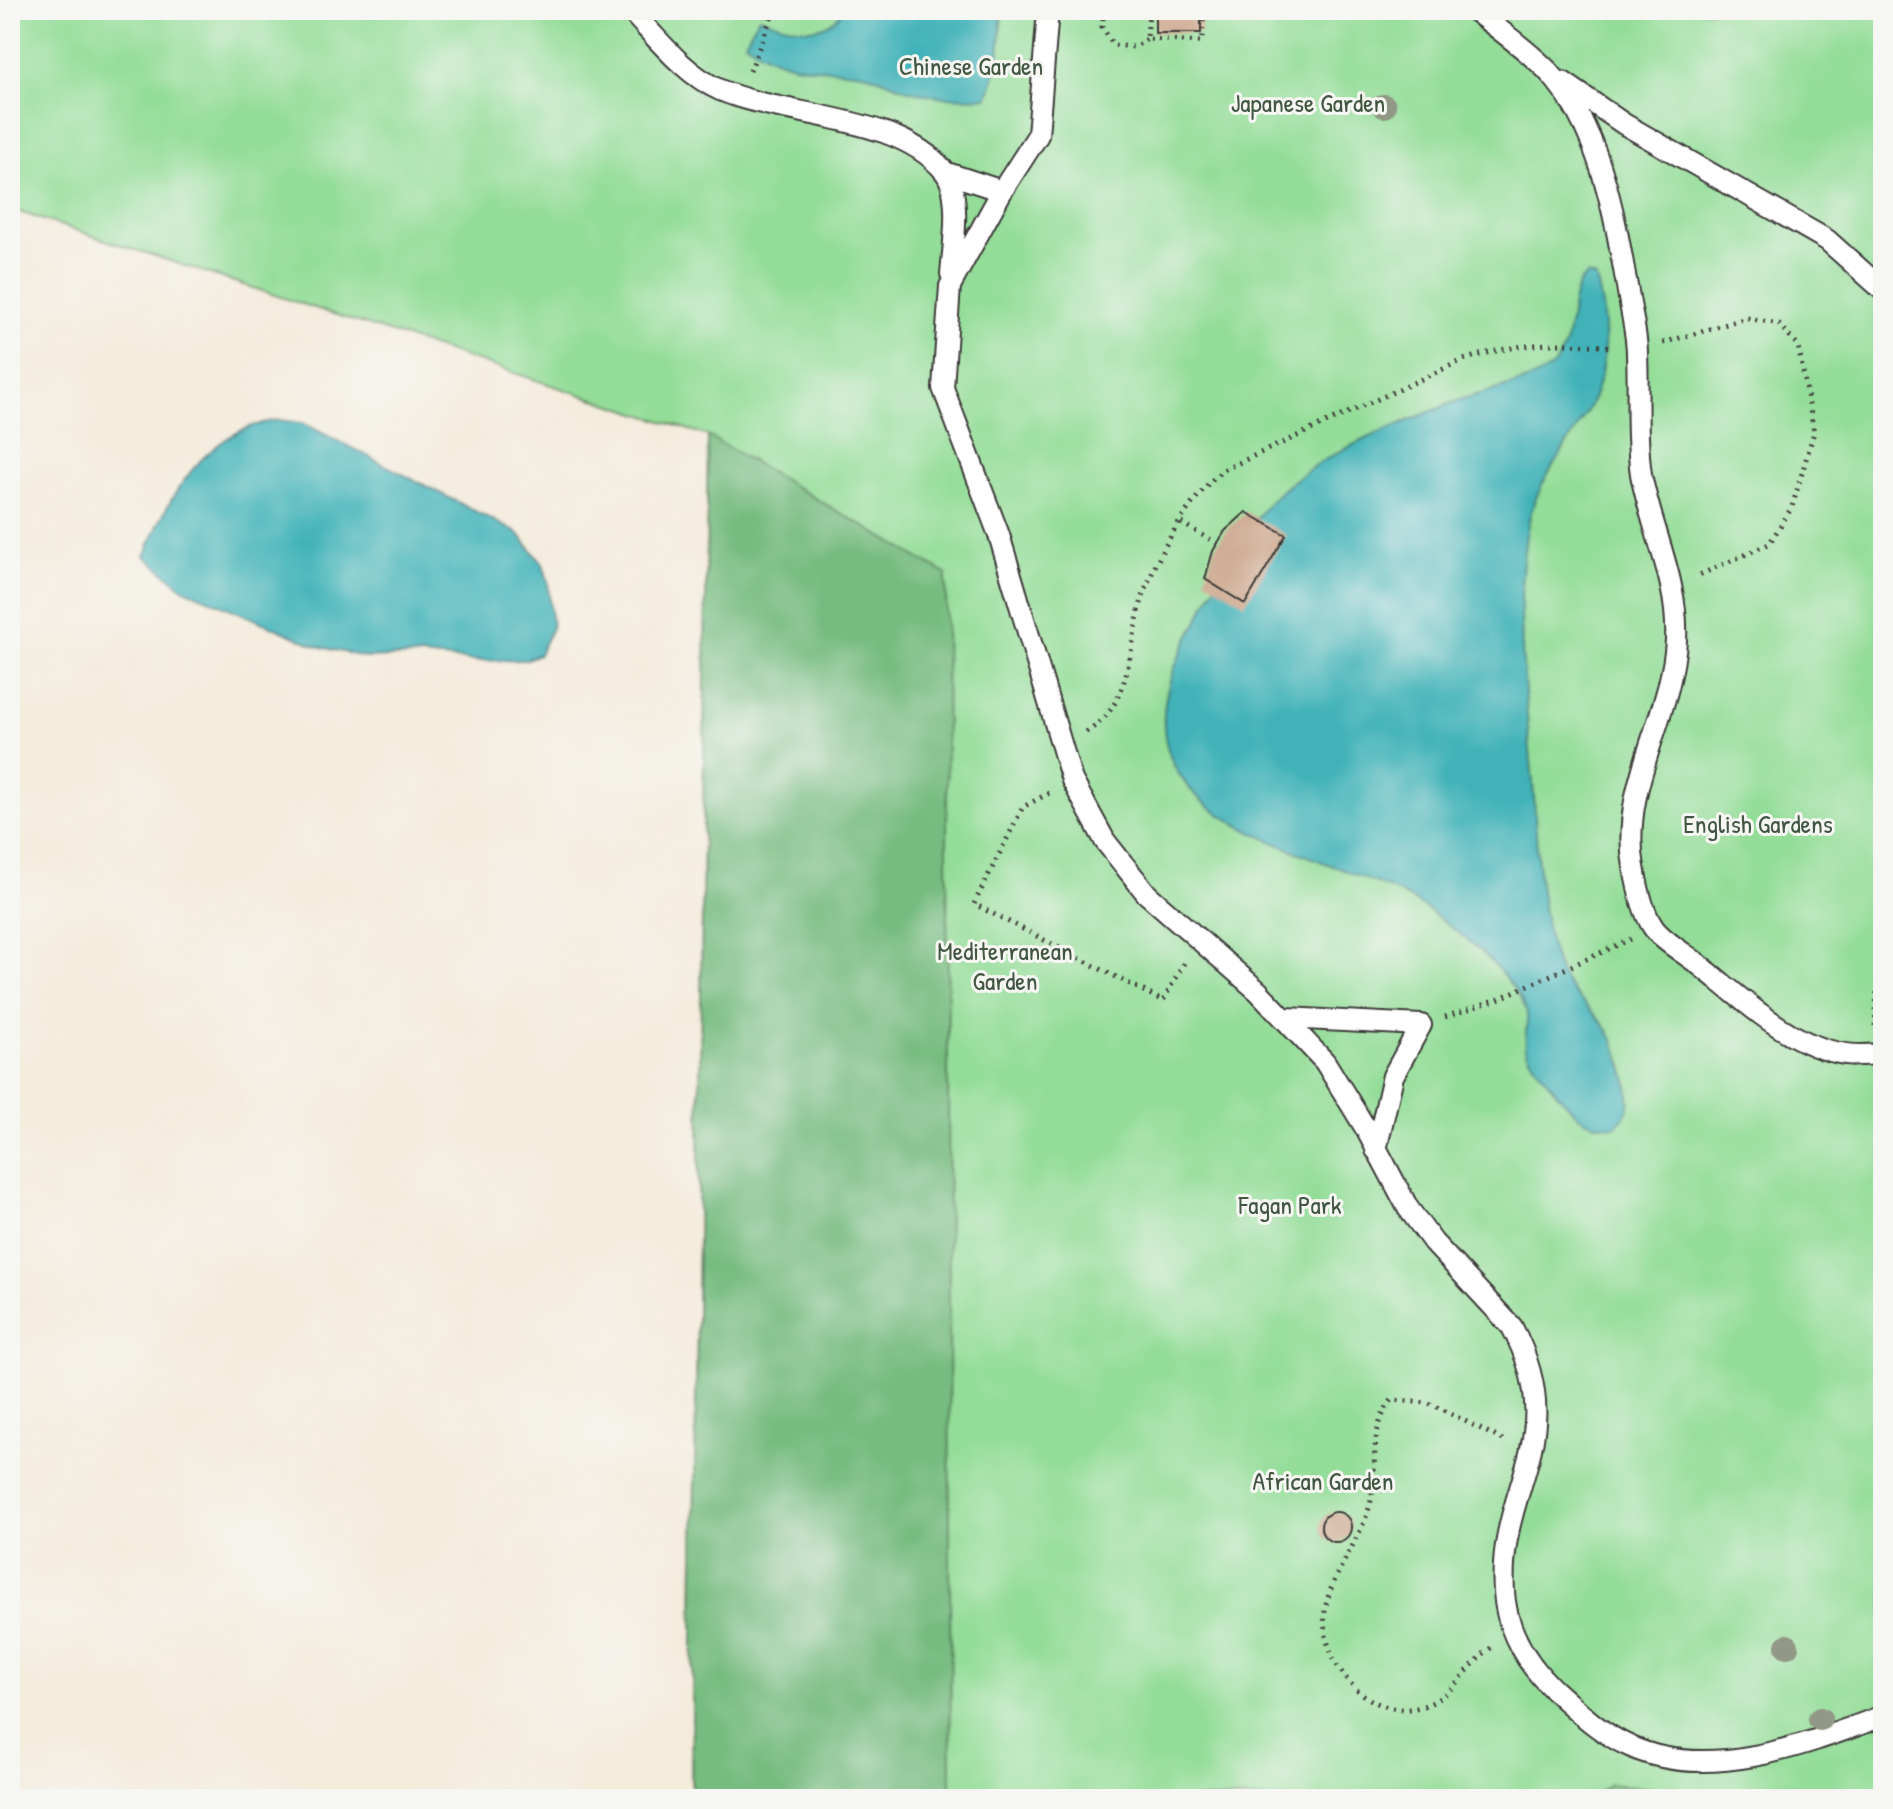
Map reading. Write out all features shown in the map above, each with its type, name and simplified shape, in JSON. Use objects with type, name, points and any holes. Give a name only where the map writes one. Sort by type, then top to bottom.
[{"type":"lane","points":[[630,10],[699,78],[740,98],[875,129],[913,147],[947,173],[1002,191]]},
{"type":"lane","points":[[950,286],[1002,191],[1038,135],[1048,10]]},
{"type":"lane","points":[[1474,10],[1548,71],[1624,124],[1827,240],[1883,290]]},
{"type":"lane","points":[[1548,71],[1579,117],[1598,160],[1624,267],[1637,351],[1636,436],[1642,478],[1671,588],[1676,641],[1633,822],[1633,864],[1653,928],[1788,1033],[1824,1050],[1878,1054]]},
{"type":"lane","points":[[947,173],[954,200],[943,388],[999,535],[1072,780],[1105,841],[1147,894],[1286,1018],[1325,1062],[1408,1208],[1433,1242],[1512,1327],[1530,1364],[1538,1406],[1533,1452],[1506,1550],[1504,1593],[1513,1635],[1552,1690],[1579,1713],[1621,1742],[1660,1755],[1703,1761],[1738,1758],[1774,1751],[1883,1716]]},
{"type":"lane","points":[[1286,1018],[1421,1025],[1393,1076],[1376,1150]]},
{"type":"path","points":[[740,98],[774,10]]},
{"type":"path","points":[[1104,10],[1102,27],[1113,45],[1134,47],[1147,39],[1202,42],[1204,10]]},
{"type":"path","points":[[1147,39],[1149,10]]},
{"type":"path","points":[[1637,351],[1747,318],[1779,324],[1798,345],[1814,432],[1792,507],[1769,544],[1671,588]]},
{"type":"path","points":[[1061,746],[1098,726],[1113,708],[1123,685],[1150,577],[1181,523],[1211,480],[1223,470],[1463,360],[1502,348],[1564,342],[1614,348]]},
{"type":"path","points":[[1181,523],[1218,544]]},
{"type":"path","points":[[1072,780],[1023,807],[974,904],[1163,1001],[1198,938]]},
{"type":"path","points":[[1878,1054],[1883,879]]},
{"type":"path","points":[[1421,1025],[1498,999],[1572,968],[1653,928]]},
{"type":"path","points":[[1513,1635],[1488,1650],[1432,1703],[1407,1709],[1384,1706],[1355,1688],[1341,1673],[1325,1640],[1324,1620],[1330,1591],[1347,1560],[1370,1503],[1378,1424],[1392,1400],[1429,1403],[1533,1452]]},
{"type":"green space","name":"Fagan Park","points":[[10,10],[1883,10],[1883,1799],[691,1799],[708,436],[10,209]]},
{"type":"green space","points":[[708,436],[946,574],[951,1799],[691,1799]]},
{"type":"green space","points":[[1609,1784],[1702,1795],[1704,1799],[1591,1799]]},
{"type":"water","points":[[843,10],[1002,10],[999,60],[988,97],[929,95],[868,74],[801,66],[774,59],[745,42],[759,17],[804,29],[826,26]]},
{"type":"water","points":[[1587,275],[1596,278],[1603,312],[1604,347],[1599,381],[1594,398],[1544,481],[1532,509],[1523,556],[1521,625],[1545,920],[1559,971],[1570,988],[1605,1026],[1619,1055],[1627,1081],[1629,1104],[1626,1114],[1615,1126],[1596,1124],[1578,1115],[1541,1073],[1526,1048],[1526,1008],[1502,973],[1484,955],[1414,901],[1262,837],[1209,807],[1178,772],[1169,754],[1164,718],[1170,680],[1186,643],[1238,546],[1276,496],[1297,478],[1346,448],[1449,404],[1527,380],[1549,369],[1564,347],[1575,293]]},
{"type":"water","points":[[279,420],[303,423],[518,533],[543,564],[548,581],[552,628],[539,654],[525,660],[473,661],[420,656],[367,658],[317,646],[184,589],[145,556],[179,488],[211,450],[231,436]]},
{"type":"building","points":[[1155,10],[1201,10],[1201,33],[1155,33]]},
{"type":"building","points":[[1246,512],[1286,535],[1245,604],[1205,579],[1213,551],[1225,531]]},
{"type":"building","points":[[1336,1512],[1347,1516],[1351,1527],[1347,1538],[1336,1542],[1325,1538],[1321,1527],[1325,1516]]},
{"type":"park label","name":"Chinese Garden","points":[[971,65]]},
{"type":"park label","name":"Japanese Garden","points":[[1308,102]]},
{"type":"park label","name":"English Gardens","points":[[1758,823]]},
{"type":"park label","name":"Mediterranean Garden","points":[[1005,965]]},
{"type":"park label","name":"African Garden","points":[[1323,1480]]}]
